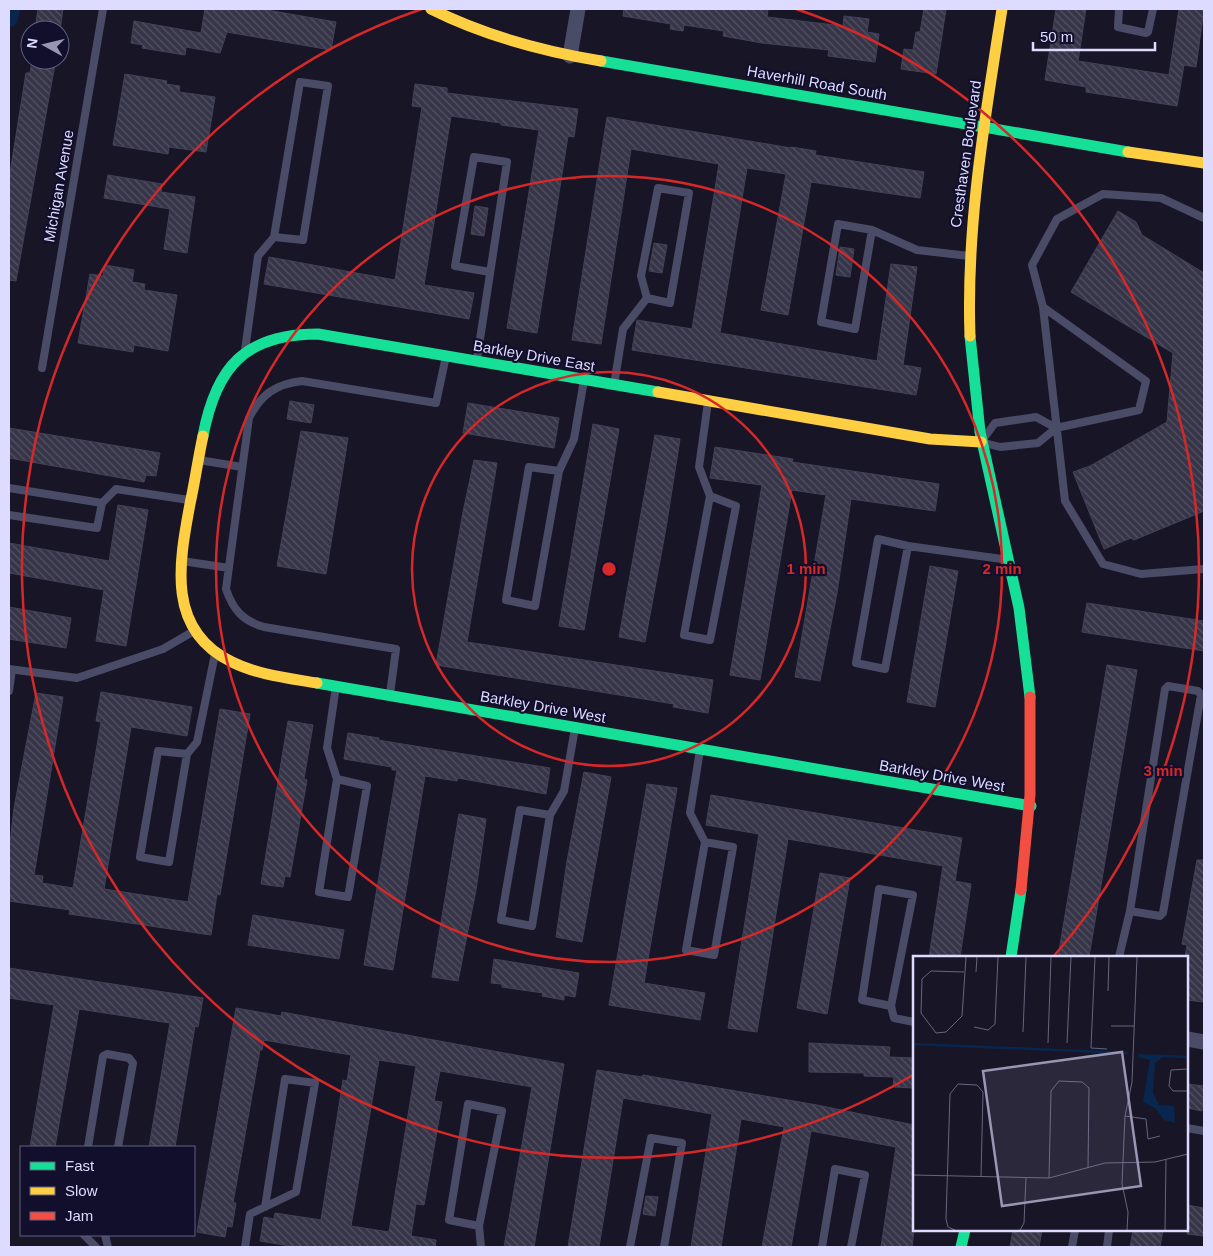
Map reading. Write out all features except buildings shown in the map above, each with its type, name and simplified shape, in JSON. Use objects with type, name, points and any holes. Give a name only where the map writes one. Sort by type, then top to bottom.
[{"type":"street","name":"Haverhill Road South","points":[[431,9],[488,34],[533,48],[570,56],[1173,160],[1204,163]]},
{"type":"street","points":[[570,56],[578,9]]},
{"type":"street","name":"Cresthaven Boulevard","points":[[1002,9],[974,182],[969,257],[970,347],[982,442],[1024,635],[1030,693],[1031,806],[1025,867],[1011,956]]},
{"type":"street","name":"Barkley Drive East","points":[[191,501],[207,413],[215,390],[227,369],[245,352],[270,339],[302,333],[318,334],[930,439],[982,442]]},
{"type":"street","name":"Barkley Drive West","points":[[191,501],[182,562],[181,590],[194,631],[215,652],[247,670],[1031,806]]},
{"type":"street","points":[[1188,1039],[1204,1042]]},
{"type":"street","points":[[961,1247],[965,1231]]},
{"type":"lane","name":"Michigan Avenue","points":[[42,368],[104,9]]},
{"type":"lane","points":[[1119,9],[1118,27],[1146,33],[1148,32],[1152,9]]},
{"type":"lane","points":[[245,352],[258,256],[274,237],[300,82],[328,86],[303,240],[274,237]]},
{"type":"lane","points":[[477,361],[507,162],[474,157],[455,266],[490,272]]},
{"type":"lane","points":[[658,188],[689,193],[670,302],[647,298],[641,276],[658,188]]},
{"type":"lane","points":[[1204,218],[1161,198],[1103,194],[1057,219],[1032,265],[1042,307],[1065,501],[1102,564],[1141,574],[1204,569]]},
{"type":"lane","points":[[872,230],[856,329],[821,322],[838,224],[872,230],[918,250],[969,257]]},
{"type":"lane","points":[[614,385],[623,328],[647,298]]},
{"type":"lane","points":[[1042,307],[1146,382],[1139,410],[1056,428],[1038,443],[1000,447],[982,442],[995,423],[1036,417],[1056,428]]},
{"type":"lane","points":[[390,696],[396,649],[264,628],[251,623],[239,615],[230,603],[226,589],[249,418],[257,402],[270,391],[285,383],[302,381],[436,404],[446,356]]},
{"type":"lane","points":[[559,471],[529,467],[506,600],[535,606],[559,471],[574,439],[584,380]]},
{"type":"lane","points":[[708,401],[698,467],[710,496],[684,635],[710,640],[736,506],[710,496]]},
{"type":"lane","points":[[199,460],[242,467]]},
{"type":"lane","points":[[9,488],[102,503]]},
{"type":"lane","points":[[9,515],[97,528],[102,503],[116,489],[191,501]]},
{"type":"lane","points":[[908,546],[885,669],[856,663],[878,539],[908,546],[1009,560]]},
{"type":"lane","points":[[182,562],[229,568]]},
{"type":"lane","points":[[9,692],[11,670],[77,678],[163,649],[194,631]]},
{"type":"lane","points":[[187,754],[158,751],[140,857],[169,862],[187,754],[197,742],[215,652]]},
{"type":"lane","points":[[336,686],[327,748],[337,779],[319,892],[348,897],[367,786],[337,779]]},
{"type":"lane","points":[[1119,956],[1130,911],[1165,689],[1168,686],[1198,691],[1201,695],[1164,913],[1160,916],[1130,911]]},
{"type":"lane","points":[[550,815],[520,810],[501,920],[532,926],[550,815],[564,791],[575,728]]},
{"type":"lane","points":[[700,749],[690,813],[705,842],[686,950],[714,955],[733,847],[705,842]]},
{"type":"lane","points":[[891,1006],[862,1000],[879,889],[913,895],[891,1006],[894,1018],[913,1022]]},
{"type":"lane","points":[[88,1146],[103,1056],[107,1054],[130,1058],[133,1062],[118,1146]]},
{"type":"lane","points":[[245,1247],[250,1214],[265,1207],[296,1192],[315,1083],[285,1079],[265,1207]]},
{"type":"lane","points":[[479,1226],[449,1220],[468,1104],[502,1111],[479,1226],[481,1247]]},
{"type":"lane","points":[[1188,1128],[1204,1131]]},
{"type":"lane","points":[[630,1247],[651,1138],[682,1143],[664,1247]]},
{"type":"lane","points":[[822,1247],[835,1169],[865,1174],[852,1247]]},
{"type":"lane","points":[[1072,1247],[1074,1231]]},
{"type":"lane","points":[[1107,1247],[1109,1231]]},
{"type":"lane","points":[[85,1236],[96,1247]]},
{"type":"waterway","points":[[9,18],[11,9]]},
{"type":"traffic: fast","points":[[601,61],[1128,152]]},
{"type":"traffic: fast","points":[[203,436],[216,391],[226,373],[238,359],[253,348],[271,340],[293,336],[318,334],[658,392]]},
{"type":"traffic: fast","points":[[970,336],[980,432],[1019,608],[1030,697]]},
{"type":"traffic: fast","points":[[317,683],[1031,806]]},
{"type":"traffic: fast","points":[[1011,956],[1021,890]]},
{"type":"traffic: fast","points":[[961,1247],[965,1231]]},
{"type":"traffic: slow","points":[[431,9],[493,35],[535,47],[601,61]]},
{"type":"traffic: slow","points":[[970,336],[971,253],[974,212],[983,131],[1002,9]]},
{"type":"traffic: slow","points":[[1128,152],[1204,163]]},
{"type":"traffic: slow","points":[[658,392],[930,439],[981,442]]},
{"type":"traffic: slow","points":[[203,436],[186,526],[181,571],[182,593],[187,614],[196,632],[211,648],[232,662],[263,673],[317,683]]},
{"type":"traffic: jam","points":[[1021,890],[1030,795],[1030,697]]}]
